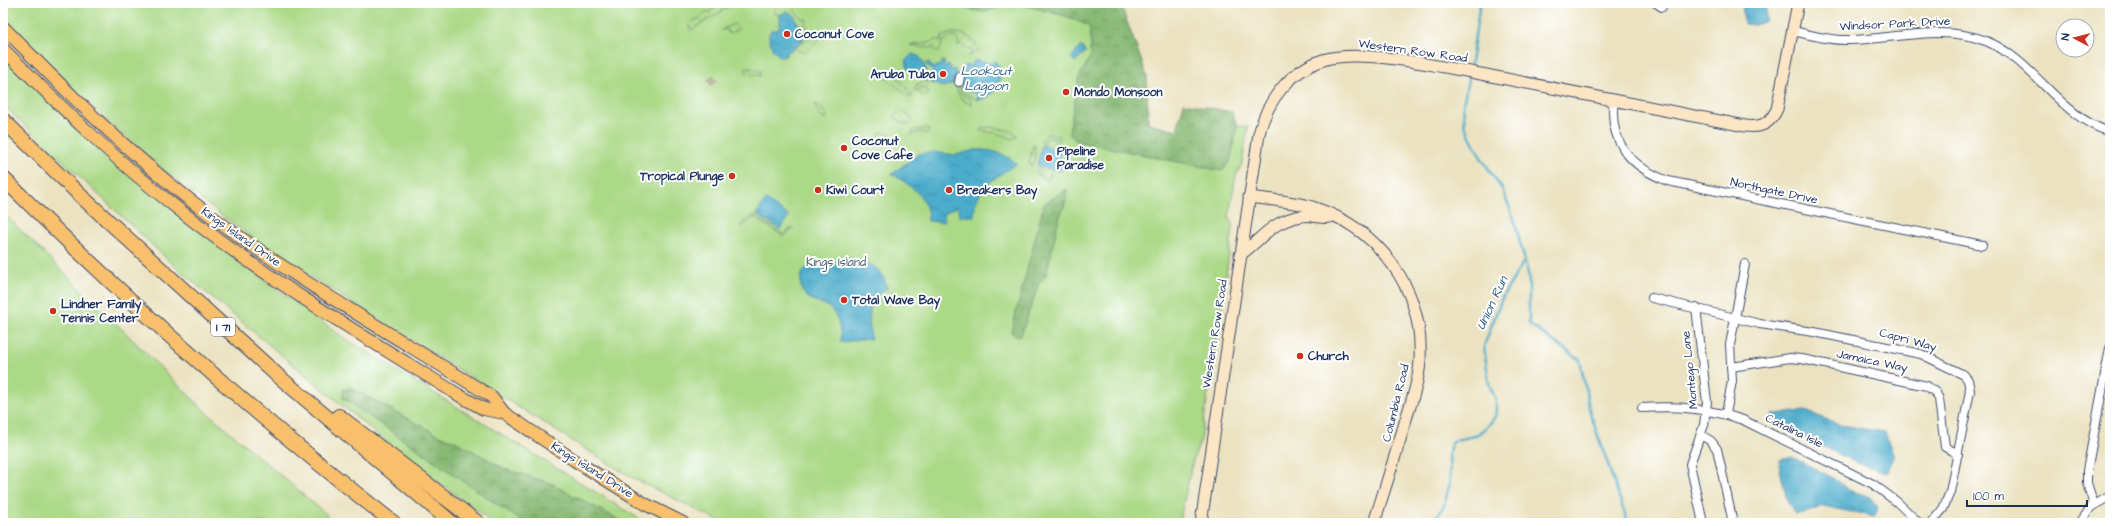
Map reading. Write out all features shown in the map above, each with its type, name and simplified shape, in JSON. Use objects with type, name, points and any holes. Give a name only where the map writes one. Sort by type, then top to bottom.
[{"type":"highway","name":"I 71","points":[[3,120],[170,279],[305,399],[452,523]]},
{"type":"highway","points":[[3,178],[122,292],[200,362],[283,433],[394,523]]},
{"type":"highway","points":[[305,399],[334,412],[478,523]]},
{"type":"main road","name":"Kings Island Drive","points":[[3,27],[114,136],[194,204],[276,262],[492,397],[504,413],[587,468],[645,504],[683,523]]},
{"type":"main road","name":"Kings Island Drive","points":[[3,49],[48,95],[117,158],[216,238],[308,300],[462,397],[484,409],[504,413]]},
{"type":"street","name":"Western Row Road","points":[[1201,523],[1240,255],[1263,118],[1286,82],[1298,73],[1324,60],[1352,56],[1422,64],[1480,74],[1614,99],[1745,126],[1765,125],[1770,121],[1777,109],[1798,3]]},
{"type":"street","name":"Windsor Park Drive","points":[[1793,31],[1844,40],[1946,32],[1976,37],[2009,54],[2080,118],[2110,132]]},
{"type":"street","name":"Northgate Drive","points":[[1614,99],[1613,124],[1617,139],[1637,165],[1651,175],[1668,181],[1982,245]]},
{"type":"street","name":"Columbia Road","points":[[1249,197],[1310,206],[1335,216],[1372,240],[1391,262],[1410,292],[1417,318],[1420,360],[1415,387],[1374,523]]},
{"type":"street","points":[[1240,255],[1272,226],[1294,218],[1305,216],[1325,218],[1335,216]]},
{"type":"street","points":[[1726,414],[1731,393],[1730,345],[1745,264]]},
{"type":"street","name":"Capri Way","points":[[1652,298],[1735,316],[1760,324],[1828,334],[1921,354],[1959,372],[1968,380],[1970,391],[1953,480],[1946,503],[1931,523]]},
{"type":"street","name":"Montego Lane","points":[[1696,307],[1707,410],[1701,435],[1690,464],[1703,523]]},
{"type":"street","points":[[2094,505],[2087,483],[2087,471],[2110,348]]},
{"type":"street","name":"Jamaica Way","points":[[1731,367],[1790,358],[1802,359],[1927,386],[1936,393],[1939,399],[1945,447],[1958,454]]},
{"type":"street","name":"Catalina Isle","points":[[1642,408],[1678,406],[1726,414],[1743,420],[1873,484],[1897,502],[1919,523]]},
{"type":"street","points":[[1701,435],[1711,440],[1717,449],[1733,523]]},
{"type":"street","points":[[2080,523],[2087,512],[2094,505],[2110,496]]},
{"type":"green space","name":"Kings Island","points":[[3,3],[1073,3],[1123,13],[1090,142],[1230,162],[1237,126],[1248,127],[1242,164],[1236,175],[1229,216],[1233,228],[1201,440],[1193,460],[1179,523],[723,523],[637,480],[611,465],[292,265],[233,224],[157,165],[86,101],[3,18]]},
{"type":"green space","points":[[722,3],[735,3],[691,30],[689,26],[692,20],[699,19],[705,12],[710,12],[714,7],[720,6]]},
{"type":"green space","points":[[785,3],[797,3],[794,5],[794,11],[803,19],[807,19],[805,23],[811,32],[817,30],[820,32],[819,39],[806,52],[798,51],[795,48],[809,37],[806,29],[798,27],[798,23],[787,11],[780,15],[774,13],[773,10],[776,6]]},
{"type":"green space","points":[[937,3],[1016,3],[984,12]]},
{"type":"green space","points":[[1016,3],[1120,3],[1147,76],[1148,123],[1177,130],[1184,103],[1232,112],[1237,126],[1230,162],[1222,171],[1081,142],[1079,145],[1069,132],[1079,77],[1092,54],[1089,50],[1091,48],[1089,26],[1069,17]]},
{"type":"green space","points":[[734,24],[739,29],[729,34],[726,29],[721,30]]},
{"type":"green space","points":[[951,33],[968,37],[974,42],[979,50],[968,57],[973,51],[965,48],[962,43],[958,46],[958,41],[955,37],[949,37],[943,42],[941,37]]},
{"type":"green space","points":[[939,39],[942,43],[940,51],[935,51],[933,47],[926,48],[910,45],[928,43]]},
{"type":"green space","points":[[3,56],[246,266],[341,336],[646,523],[493,523],[396,450],[180,271],[3,105]]},
{"type":"green space","points":[[880,66],[895,75],[913,95],[911,98],[877,71]]},
{"type":"green space","points":[[749,68],[760,71],[760,76],[747,73],[746,69]]},
{"type":"green space","points":[[952,79],[958,82],[960,92],[970,99],[972,104],[964,101]]},
{"type":"green space","points":[[930,80],[931,82],[925,88],[915,85]]},
{"type":"green space","points":[[962,83],[962,86],[966,90],[979,93],[977,100],[964,92],[960,86]]},
{"type":"green space","points":[[913,89],[928,90],[929,93],[924,96]]},
{"type":"green space","points":[[818,104],[827,116],[826,120],[822,118],[818,112],[815,105]]},
{"type":"green space","points":[[900,110],[913,119],[910,124],[903,124],[895,118],[895,115]]},
{"type":"green space","points":[[991,127],[1012,131],[1017,135],[1014,139],[996,133],[981,131],[983,128]]},
{"type":"green space","points":[[927,128],[929,130],[927,133],[919,132],[911,135],[914,130]]},
{"type":"green space","points":[[881,132],[891,135],[891,137],[878,145],[875,142]]},
{"type":"green space","points":[[1048,134],[1060,135],[1058,144],[1055,143],[1054,137],[1045,139],[1045,143],[1041,143],[1042,139]]},
{"type":"green space","points":[[1035,144],[1035,160],[1031,166],[1029,164],[1033,146]]},
{"type":"green space","points":[[1037,169],[1042,169],[1039,173],[1046,179],[1051,173],[1048,182],[1035,173]]},
{"type":"green space","points":[[1067,189],[1065,204],[1059,219],[1046,275],[1039,283],[1021,335],[1016,336],[1011,332],[1044,204]]},
{"type":"green space","name":"Lindner Family Tennis Center","points":[[3,213],[204,410],[327,515],[323,523],[3,523]]},
{"type":"green space","points":[[750,216],[756,216],[785,235],[783,236],[754,217],[742,227],[740,225]]},
{"type":"green space","points":[[789,229],[794,229],[785,235]]},
{"type":"green space","points":[[891,293],[895,294],[893,299],[882,302],[881,299]]},
{"type":"green space","points":[[351,388],[439,435],[457,442],[505,469],[550,483],[625,523],[524,523],[343,398],[343,390]]},
{"type":"water","points":[[1742,3],[1769,3],[1766,11],[1766,21],[1755,25],[1744,24]]},
{"type":"water","name":"Coconut Cove","points":[[787,11],[794,15],[800,29],[799,32],[801,30],[805,35],[802,41],[800,39],[801,42],[792,50],[786,52],[786,56],[780,57],[772,49],[769,34],[772,29],[776,31],[780,26],[780,15]]},
{"type":"water","points":[[1081,46],[1086,52],[1075,62],[1071,58]]},
{"type":"water","points":[[912,54],[919,56],[926,67],[923,68],[927,69],[925,75],[917,77],[917,74],[910,70],[908,71],[906,60]]},
{"type":"water","name":"Lookout Lagoon","points":[[975,60],[993,64],[994,60],[1000,72],[1000,79],[995,91],[984,99],[977,100],[978,93],[970,92],[962,86],[962,83],[952,79],[955,83],[943,87],[931,83],[934,79],[924,81],[930,79],[930,75],[933,73],[926,63],[929,62],[933,69],[934,67],[941,65],[942,61],[945,62],[944,66],[946,67],[949,64],[951,67],[950,70],[955,69],[956,75],[964,76],[964,66],[969,65],[974,70],[971,66]]},
{"type":"water","name":"Pipeline Paradise","points":[[1042,145],[1061,151],[1058,159],[1063,162],[1061,171],[1037,166]]},
{"type":"water","name":"Breakers Bay","points":[[974,150],[997,152],[1008,157],[1017,164],[1002,173],[982,191],[975,207],[974,216],[959,216],[959,208],[957,207],[944,213],[944,222],[928,221],[922,198],[912,187],[892,174],[918,154],[934,152],[956,155]]},
{"type":"water","points":[[766,200],[789,216],[780,229],[756,214]]},
{"type":"water","name":"Total Wave Bay","points":[[849,259],[856,259],[874,266],[882,275],[887,288],[875,298],[870,310],[871,339],[841,342],[839,327],[835,315],[828,307],[806,296],[801,288],[801,279],[804,270],[807,267],[831,265]]},
{"type":"water","points":[[1806,411],[1841,425],[1885,432],[1894,457],[1888,472],[1860,464],[1830,450],[1774,420],[1772,414]]},
{"type":"water","points":[[1792,457],[1837,480],[1848,490],[1869,496],[1878,507],[1875,517],[1823,506],[1806,513],[1795,514],[1787,500],[1779,465],[1780,460]]},
{"type":"waterway","name":"Union Run","points":[[1470,69],[1480,3]]},
{"type":"waterway","points":[[1469,74],[1463,106],[1465,126],[1480,156],[1502,189],[1514,219],[1529,277],[1529,324],[1580,360],[1590,412],[1628,523]]},
{"type":"waterway","name":"Union Run","points":[[1431,523],[1444,506],[1450,482],[1449,453],[1451,444],[1456,440],[1475,436],[1488,426],[1496,415],[1496,400],[1489,384],[1484,346],[1502,298],[1524,261]]},
{"type":"tunnel","points":[[708,83],[717,77]]},
{"type":"railway","points":[[611,3],[626,5],[640,3]]},
{"type":"place","name":"Coconut Cove","points":[[787,34]]},
{"type":"place","name":"Aruba Tuba","points":[[943,74]]},
{"type":"place","name":"Mondo Monsoon","points":[[1066,92]]},
{"type":"place","name":"Coconut Cove Cafe","points":[[844,148]]},
{"type":"place","name":"Pipeline Paradise","points":[[1049,158]]},
{"type":"place","name":"Tropical Plunge","points":[[732,176]]},
{"type":"place","name":"Kiwi Court","points":[[818,190]]},
{"type":"place","name":"Breakers Bay","points":[[949,190]]},
{"type":"place","name":"Total Wave Bay","points":[[844,300]]},
{"type":"place","name":"Lindner Family Tennis Center","points":[[53,311]]},
{"type":"place","name":"Church","points":[[1300,356]]}]
